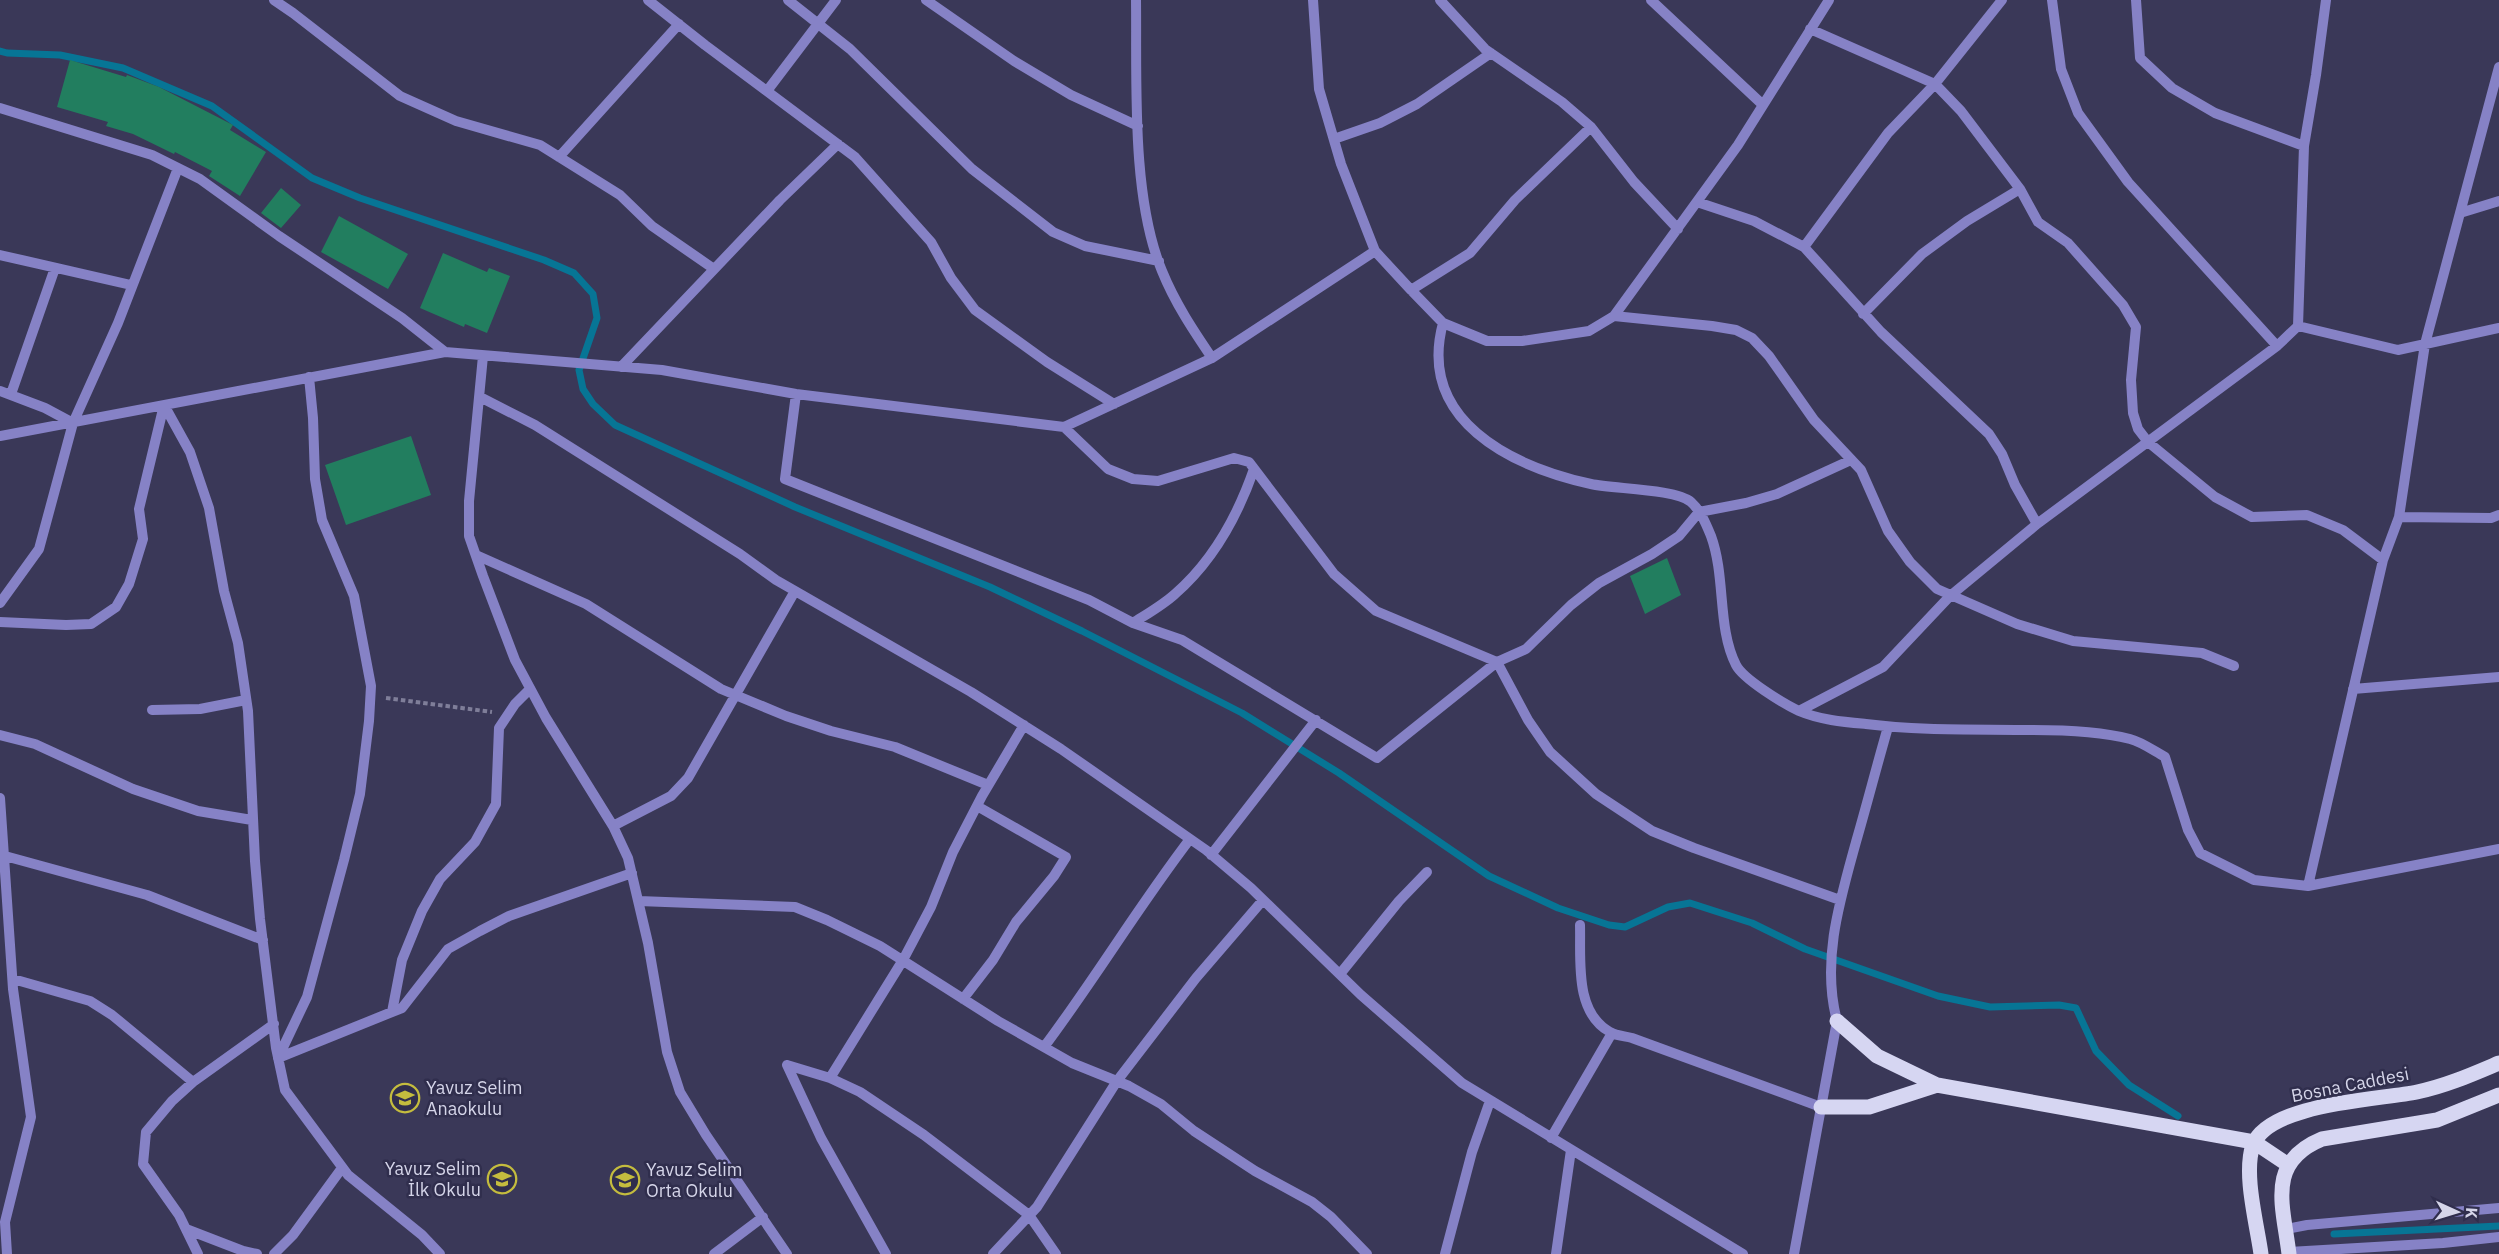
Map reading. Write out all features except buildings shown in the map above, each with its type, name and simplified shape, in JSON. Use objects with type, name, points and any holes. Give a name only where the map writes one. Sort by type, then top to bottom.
[{"type":"main road","points":[[1837,1021],[1877,1056],[1937,1085],[2254,1142],[2287,1164]]},
{"type":"main road","name":"Bosna Caddesi","points":[[2254,1142],[2275,1122],[2291,1115],[2314,1109],[2418,1092],[2499,1063]]},
{"type":"main road","points":[[1821,1107],[1869,1107],[1937,1085]]},
{"type":"main road","points":[[2289,1253],[2282,1191],[2283,1175],[2287,1164],[2308,1144],[2322,1139],[2437,1120],[2499,1095]]},
{"type":"main road","points":[[2254,1142],[2250,1156],[2250,1173],[2261,1254]]},
{"type":"street","points":[[274,0],[330,40],[400,96],[456,121],[540,146],[620,195],[652,226],[714,268]]},
{"type":"street","points":[[648,0],[855,157],[931,242],[951,278],[975,310],[1047,362],[1114,404]]},
{"type":"street","points":[[788,0],[858,56],[972,169],[1053,232],[1085,246],[1159,261]]},
{"type":"street","points":[[767,91],[836,0]]},
{"type":"street","points":[[926,0],[1014,61],[1071,95],[1138,126]]},
{"type":"street","points":[[1136,0],[1138,126],[1142,183],[1151,232],[1159,261],[1182,313],[1212,358]]},
{"type":"street","points":[[1313,0],[1319,89],[1341,164],[1375,251],[1443,322],[1487,341],[1522,341],[1589,331],[1614,316],[1738,145],[1829,0]]},
{"type":"street","points":[[1440,0],[1491,53],[1562,102],[1591,127],[1634,182],[1678,229]]},
{"type":"street","points":[[1651,0],[1763,105]]},
{"type":"street","points":[[1804,246],[1888,133],[1935,84],[2002,0]]},
{"type":"street","points":[[2052,0],[2061,69],[2078,113],[2128,182],[2277,346]]},
{"type":"street","points":[[2136,0],[2140,58],[2172,88],[2215,113],[2304,146]]},
{"type":"street","points":[[1799,711],[1883,667],[1950,596],[2037,524],[2277,346],[2298,326],[2304,146],[2326,0]]},
{"type":"street","points":[[559,157],[679,24]]},
{"type":"street","points":[[1810,30],[1935,84],[1961,111],[2020,189],[2038,222],[2068,243],[2123,305],[2136,327],[2131,380],[2133,412],[2138,429],[2148,442],[2215,497],[2252,517],[2307,515],[2343,530],[2383,560]]},
{"type":"street","points":[[1334,139],[1380,123],[1417,104],[1491,53]]},
{"type":"street","points":[[2308,886],[2383,560],[2399,517],[2425,344],[2499,67]]},
{"type":"street","points":[[0,108],[142,151],[201,179],[279,236],[402,318],[445,352]]},
{"type":"street","points":[[1411,290],[1470,253],[1515,200],[1591,127]]},
{"type":"street","points":[[621,367],[714,268],[838,144]]},
{"type":"street","points":[[0,603],[39,549],[73,423],[118,323],[178,168]]},
{"type":"street","points":[[1863,314],[1922,254],[1967,221],[2020,189]]},
{"type":"street","points":[[2460,213],[2499,201]]},
{"type":"street","points":[[1697,202],[1754,221],[1804,246],[1863,314],[1989,435],[2002,454],[2037,524]]},
{"type":"street","points":[[0,436],[445,352],[662,370],[796,394],[1064,427],[1212,358],[1375,251]]},
{"type":"street","points":[[0,255],[131,285]]},
{"type":"street","points":[[55,268],[5,392],[73,423]]},
{"type":"street","points":[[1614,316],[1712,326],[1736,330],[1752,338],[1769,356],[1814,420],[1861,470],[1888,531],[1910,562],[1937,589],[2016,624],[2073,641],[2202,653],[2234,666]]},
{"type":"street","points":[[1443,322],[1438,343],[1438,373],[1450,405],[1487,442],[1537,469],[1592,484],[1667,494],[1690,501],[1705,520],[1716,550],[1722,580],[1727,641],[1737,667],[1766,692],[1799,711],[1833,720],[1888,727],[2073,731],[2132,739],[2165,757],[2188,830],[2200,853],[2254,880],[2308,886],[2499,849]]},
{"type":"street","points":[[2298,326],[2398,350],[2499,328]]},
{"type":"street","points":[[483,356],[469,501],[469,536],[515,660],[546,718],[613,826],[632,873],[667,1052],[680,1092],[706,1135],[787,1254]]},
{"type":"street","points":[[278,1058],[307,997],[344,860],[360,794],[371,686],[354,596],[322,520],[315,479],[314,418],[309,377]]},
{"type":"street","points":[[796,394],[785,479],[1089,600],[1133,623],[1182,640],[1377,758],[1497,662],[1526,649],[1571,604],[1599,583],[1652,554],[1679,536],[1699,512],[1777,494],[1851,460]]},
{"type":"street","points":[[480,397],[535,425],[795,591],[971,692],[1024,726],[1211,855],[1462,1083],[1743,1254]]},
{"type":"street","points":[[0,622],[90,624],[116,607],[129,584],[143,539],[139,509],[164,405]]},
{"type":"street","points":[[164,405],[190,452],[209,508],[224,591],[238,643],[246,700],[252,820],[263,940],[278,1058],[285,1090],[348,1175],[422,1235],[440,1254]]},
{"type":"street","points":[[1064,427],[1108,469],[1133,479],[1158,481],[1234,458],[1249,462],[1334,574],[1376,611],[1497,662],[1528,720],[1550,752],[1596,794],[1652,831],[1840,900]]},
{"type":"street","points":[[1133,623],[1176,594],[1203,564],[1242,503],[1254,469]]},
{"type":"street","points":[[2399,517],[2491,518],[2499,515]]},
{"type":"street","points":[[476,555],[586,604],[721,689],[786,716],[895,747],[988,785]]},
{"type":"street","points":[[613,826],[671,796],[688,778],[795,591]]},
{"type":"street","points":[[2353,689],[2499,677]]},
{"type":"street","points":[[392,1012],[402,960],[422,911],[440,879],[475,842],[496,804],[499,728],[515,704],[530,689]]},
{"type":"street","points":[[152,710],[200,709],[246,700]]},
{"type":"street","points":[[1211,855],[1316,720]]},
{"type":"street","points":[[830,1078],[903,960],[931,908],[953,852],[988,785],[1024,726]]},
{"type":"street","points":[[1794,1254],[1837,1021],[1831,997],[1832,941],[1840,900],[1888,727]]},
{"type":"street","points":[[0,735],[35,744],[144,792],[198,811],[252,820]]},
{"type":"street","points":[[0,798],[13,979],[31,1118],[5,1222],[7,1254]]},
{"type":"street","points":[[963,999],[993,960],[1016,922],[1054,876],[1066,857],[977,806]]},
{"type":"street","points":[[1044,1047],[1115,948],[1151,890],[1190,839]]},
{"type":"street","points":[[5,856],[147,895],[263,940]]},
{"type":"street","points":[[1340,974],[1399,901],[1427,872]]},
{"type":"street","points":[[278,1058],[402,1008],[448,949],[509,916],[632,873]]},
{"type":"street","points":[[993,1254],[1029,1215],[1118,1081],[1196,978],[1263,900]]},
{"type":"street","points":[[639,901],[795,907],[880,946],[1044,1047],[1093,1073],[1118,1081],[1161,1104],[1194,1131],[1255,1171],[1312,1202],[1331,1217],[1367,1254]]},
{"type":"street","points":[[1580,926],[1582,994],[1599,1024],[1612,1034],[1632,1038],[1821,1107]]},
{"type":"street","points":[[13,979],[90,1001],[112,1016],[193,1082]]},
{"type":"street","points":[[198,1254],[179,1215],[143,1164],[146,1132],[193,1082],[274,1024]]},
{"type":"street","points":[[1551,1138],[1612,1034]]},
{"type":"street","points":[[886,1254],[821,1138],[787,1065],[830,1078],[860,1092],[924,1135],[1029,1215],[1056,1254]]},
{"type":"street","points":[[1445,1254],[1472,1152],[1490,1101]]},
{"type":"street","points":[[1556,1254],[1571,1150]]},
{"type":"street","points":[[274,1254],[293,1235],[342,1168]]},
{"type":"street","points":[[2286,1229],[2307,1225],[2499,1208]]},
{"type":"street","points":[[714,1254],[762,1217]]},
{"type":"street","points":[[186,1229],[243,1251],[257,1254]]},
{"type":"street","points":[[2289,1253],[2499,1237]]},
{"type":"path","points":[[370,697],[487,710],[507,716]]},
{"type":"waterway","points":[[0,51],[60,55],[123,68],[212,106],[312,178],[360,198],[544,260],[574,273],[593,294],[597,318],[579,370],[583,389],[593,404],[615,425],[795,507],[990,587],[1242,713],[1339,773],[1489,876],[1558,908],[1609,925],[1625,927],[1668,907],[1690,903],[1752,923],[1805,949],[1938,996],[1990,1007],[2059,1005],[2076,1008],[2096,1051],[2129,1085],[2178,1116]]},
{"type":"waterway","points":[[2334,1234],[2499,1226]]},
{"type":"place","name":"Yavuz Selim Anaokulu","points":[[405,1098]]},
{"type":"place","name":"Yavuz Selim İlk Okulu","points":[[502,1179]]},
{"type":"place","name":"Yavuz Selim Orta Okulu","points":[[625,1180]]}]
